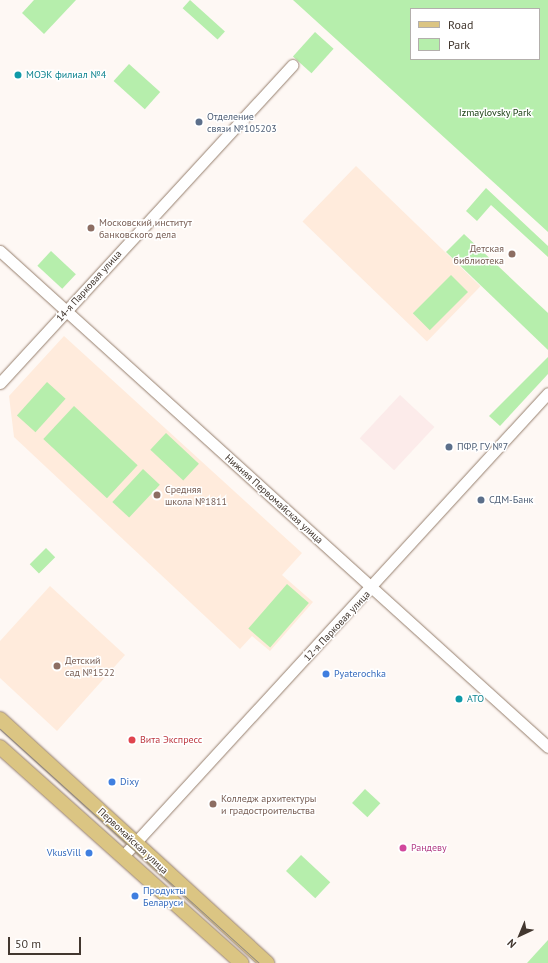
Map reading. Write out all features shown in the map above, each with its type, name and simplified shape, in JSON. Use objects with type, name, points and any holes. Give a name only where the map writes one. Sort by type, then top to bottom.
[{"type":"main road","name":"Первомайская улица","points":[[0,719],[266,963]]},
{"type":"main road","name":"Первомайская улица","points":[[0,747],[242,963]]},
{"type":"street","name":"14-я Парковая улица","points":[[0,383],[292,65]]},
{"type":"street","name":"Нижняя Первомайская улица","points":[[0,251],[548,747]]},
{"type":"street","name":"12-я Парковая улица","points":[[123,856],[372,588],[548,392]]},
{"type":"shaded area","points":[[356,166],[480,286],[427,342],[303,221]]},
{"type":"shaded area","name":"Средняя школа №1811","points":[[64,336],[302,553],[282,575],[313,602],[270,651],[252,636],[240,649],[14,437],[9,396]]},
{"type":"shaded area","points":[[400,395],[434,427],[394,470],[360,438]]},
{"type":"shaded area","name":"Детский сад №1522","points":[[50,586],[125,655],[57,731],[0,678],[0,641]]},
{"type":"green space","points":[[34,0],[76,0],[44,34],[22,13]]},
{"type":"green space","points":[[190,0],[225,31],[218,40],[183,8]]},
{"type":"green space","name":"Izmaylovsky Park","points":[[293,0],[548,0],[548,232]]},
{"type":"green space","points":[[315,32],[334,49],[311,73],[293,57]]},
{"type":"green space","points":[[129,64],[160,92],[145,109],[114,81]]},
{"type":"green space","points":[[486,188],[548,246],[548,257],[491,205],[477,221],[466,211]]},
{"type":"green space","points":[[464,234],[548,313],[548,350],[446,252]]},
{"type":"green space","points":[[51,251],[76,274],[62,289],[37,266]]},
{"type":"green space","points":[[451,275],[468,292],[430,330],[413,313]]},
{"type":"green space","points":[[548,357],[548,374],[500,426],[489,416]]},
{"type":"green space","points":[[47,382],[66,399],[35,432],[17,415]]},
{"type":"green space","points":[[74,406],[138,465],[107,498],[43,439]]},
{"type":"green space","points":[[166,433],[199,464],[183,481],[150,450]]},
{"type":"green space","points":[[143,469],[160,485],[129,518],[112,502]]},
{"type":"green space","points":[[46,548],[55,557],[39,573],[30,564]]},
{"type":"green space","points":[[287,584],[309,603],[270,648],[248,629]]},
{"type":"green space","points":[[365,789],[380,803],[367,817],[352,803]]},
{"type":"green space","points":[[301,855],[330,882],[315,898],[286,871]]},
{"type":"green space","points":[[548,940],[548,963],[527,963]]},
{"type":"tram line","points":[[0,729],[259,963]]},
{"type":"place","name":"МОЭК филиал №4","points":[[18,75]]},
{"type":"place","name":"Отделение связи №105203","points":[[199,122]]},
{"type":"place","name":"Московский институт банковского дела","points":[[91,228]]},
{"type":"place","name":"Детская библиотека","points":[[512,254]]},
{"type":"place","name":"ПФР, ГУ №7","points":[[449,447]]},
{"type":"place","name":"Средняя школа №1811","points":[[157,495]]},
{"type":"place","name":"СДМ-Банк","points":[[481,500]]},
{"type":"place","name":"Детский сад №1522","points":[[57,666]]},
{"type":"place","name":"Pyaterochka","points":[[326,674]]},
{"type":"place","name":"АТО","points":[[459,699]]},
{"type":"place","name":"Вита Экспресс","points":[[132,740]]},
{"type":"place","name":"Dixy","points":[[112,782]]},
{"type":"place","name":"Колледж архитектуры и градостроительства","points":[[213,804]]},
{"type":"place","name":"Рандеву","points":[[403,848]]},
{"type":"place","name":"VkusVill","points":[[89,853]]},
{"type":"place","name":"Продукты Беларуси","points":[[135,896]]}]
